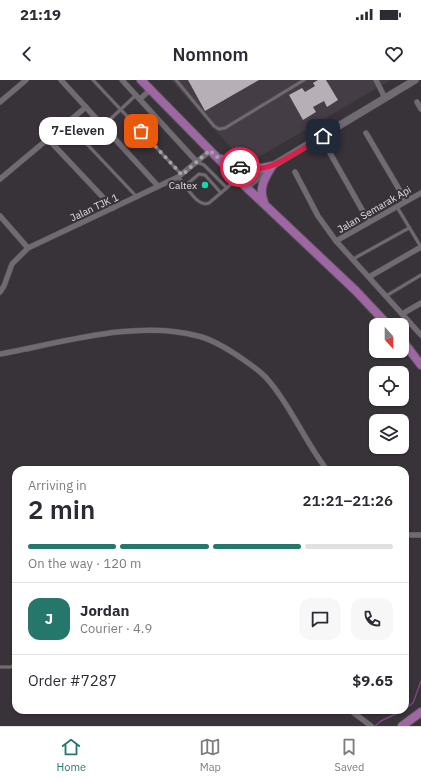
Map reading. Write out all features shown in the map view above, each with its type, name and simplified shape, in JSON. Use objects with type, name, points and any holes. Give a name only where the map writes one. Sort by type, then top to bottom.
[{"type":"main road","points":[[141,80],[246,187],[352,286],[382,318]]},
{"type":"main road","points":[[213,153],[243,169],[257,170],[272,166]]},
{"type":"main road","points":[[267,206],[261,194],[261,187],[272,166]]},
{"type":"main road","points":[[409,349],[421,365]]},
{"type":"main road","points":[[402,726],[421,712]]},
{"type":"street","points":[[0,102],[26,80]]},
{"type":"street","points":[[61,80],[158,186]]},
{"type":"street","points":[[122,80],[197,162]]},
{"type":"street","points":[[376,80],[385,98]]},
{"type":"street","points":[[246,187],[272,166],[415,80]]},
{"type":"street","points":[[138,97],[150,90]]},
{"type":"street","points":[[417,102],[421,108]]},
{"type":"street","points":[[0,179],[86,107]]},
{"type":"street","points":[[366,133],[406,201]]},
{"type":"street","points":[[48,139],[113,208]]},
{"type":"street","name":"Jalan TJK 1","points":[[0,292],[4,286],[12,264],[28,248],[180,176],[197,162],[213,153]]},
{"type":"street","points":[[330,153],[370,222]]},
{"type":"street","points":[[295,172],[318,216],[336,241],[420,333]]},
{"type":"street","name":"Jalan Semarak Api","points":[[336,241],[421,193]]},
{"type":"street","points":[[0,216],[28,248]]},
{"type":"street","points":[[369,277],[421,248]]},
{"type":"street","points":[[402,314],[421,303]]},
{"type":"street","points":[[0,354],[121,332],[163,331],[198,336],[229,350],[257,369],[268,380],[283,401],[323,466]]},
{"type":"street","points":[[409,535],[421,535]]},
{"type":"street","points":[[355,714],[372,726]]},
{"type":"lane","points":[[94,80],[180,176],[201,204],[209,202],[238,179]]},
{"type":"lane","points":[[176,80],[214,126],[219,129],[225,128],[304,80]]},
{"type":"lane","points":[[103,126],[121,109],[138,97]]},
{"type":"lane","points":[[67,123],[136,197]]},
{"type":"lane","points":[[197,162],[204,165],[227,188]]},
{"type":"lane","points":[[186,185],[199,174],[205,175],[221,192]]},
{"type":"lane","points":[[397,206],[421,248]]},
{"type":"lane","points":[[352,259],[409,228]]},
{"type":"lane","points":[[385,296],[421,275]]},
{"type":"lane","points":[[0,667],[12,666]]},
{"type":"shaded area","points":[[171,80],[391,80],[250,162],[241,159]]},
{"type":"building","points":[[188,80],[259,80],[205,111]]},
{"type":"building","points":[[318,80],[326,80],[338,100],[327,107],[324,101],[313,107],[316,112],[303,120],[289,95],[302,88],[305,92],[315,86],[313,83]]},
{"type":"waterway","points":[[409,706],[413,703],[421,681]]},
{"type":"waterway","points":[[375,726],[381,721],[396,714]]},
{"type":"way so far","points":[[141,131],[182,175],[210,150],[215,156],[240,167]]},
{"type":"place","name":"7-Eleven","points":[[141,131]]},
{"type":"place","name":"Caltex","points":[[205,185]]},
{"type":"route","points":[[240,167],[243,169],[257,170],[272,166],[323,136]]}]
